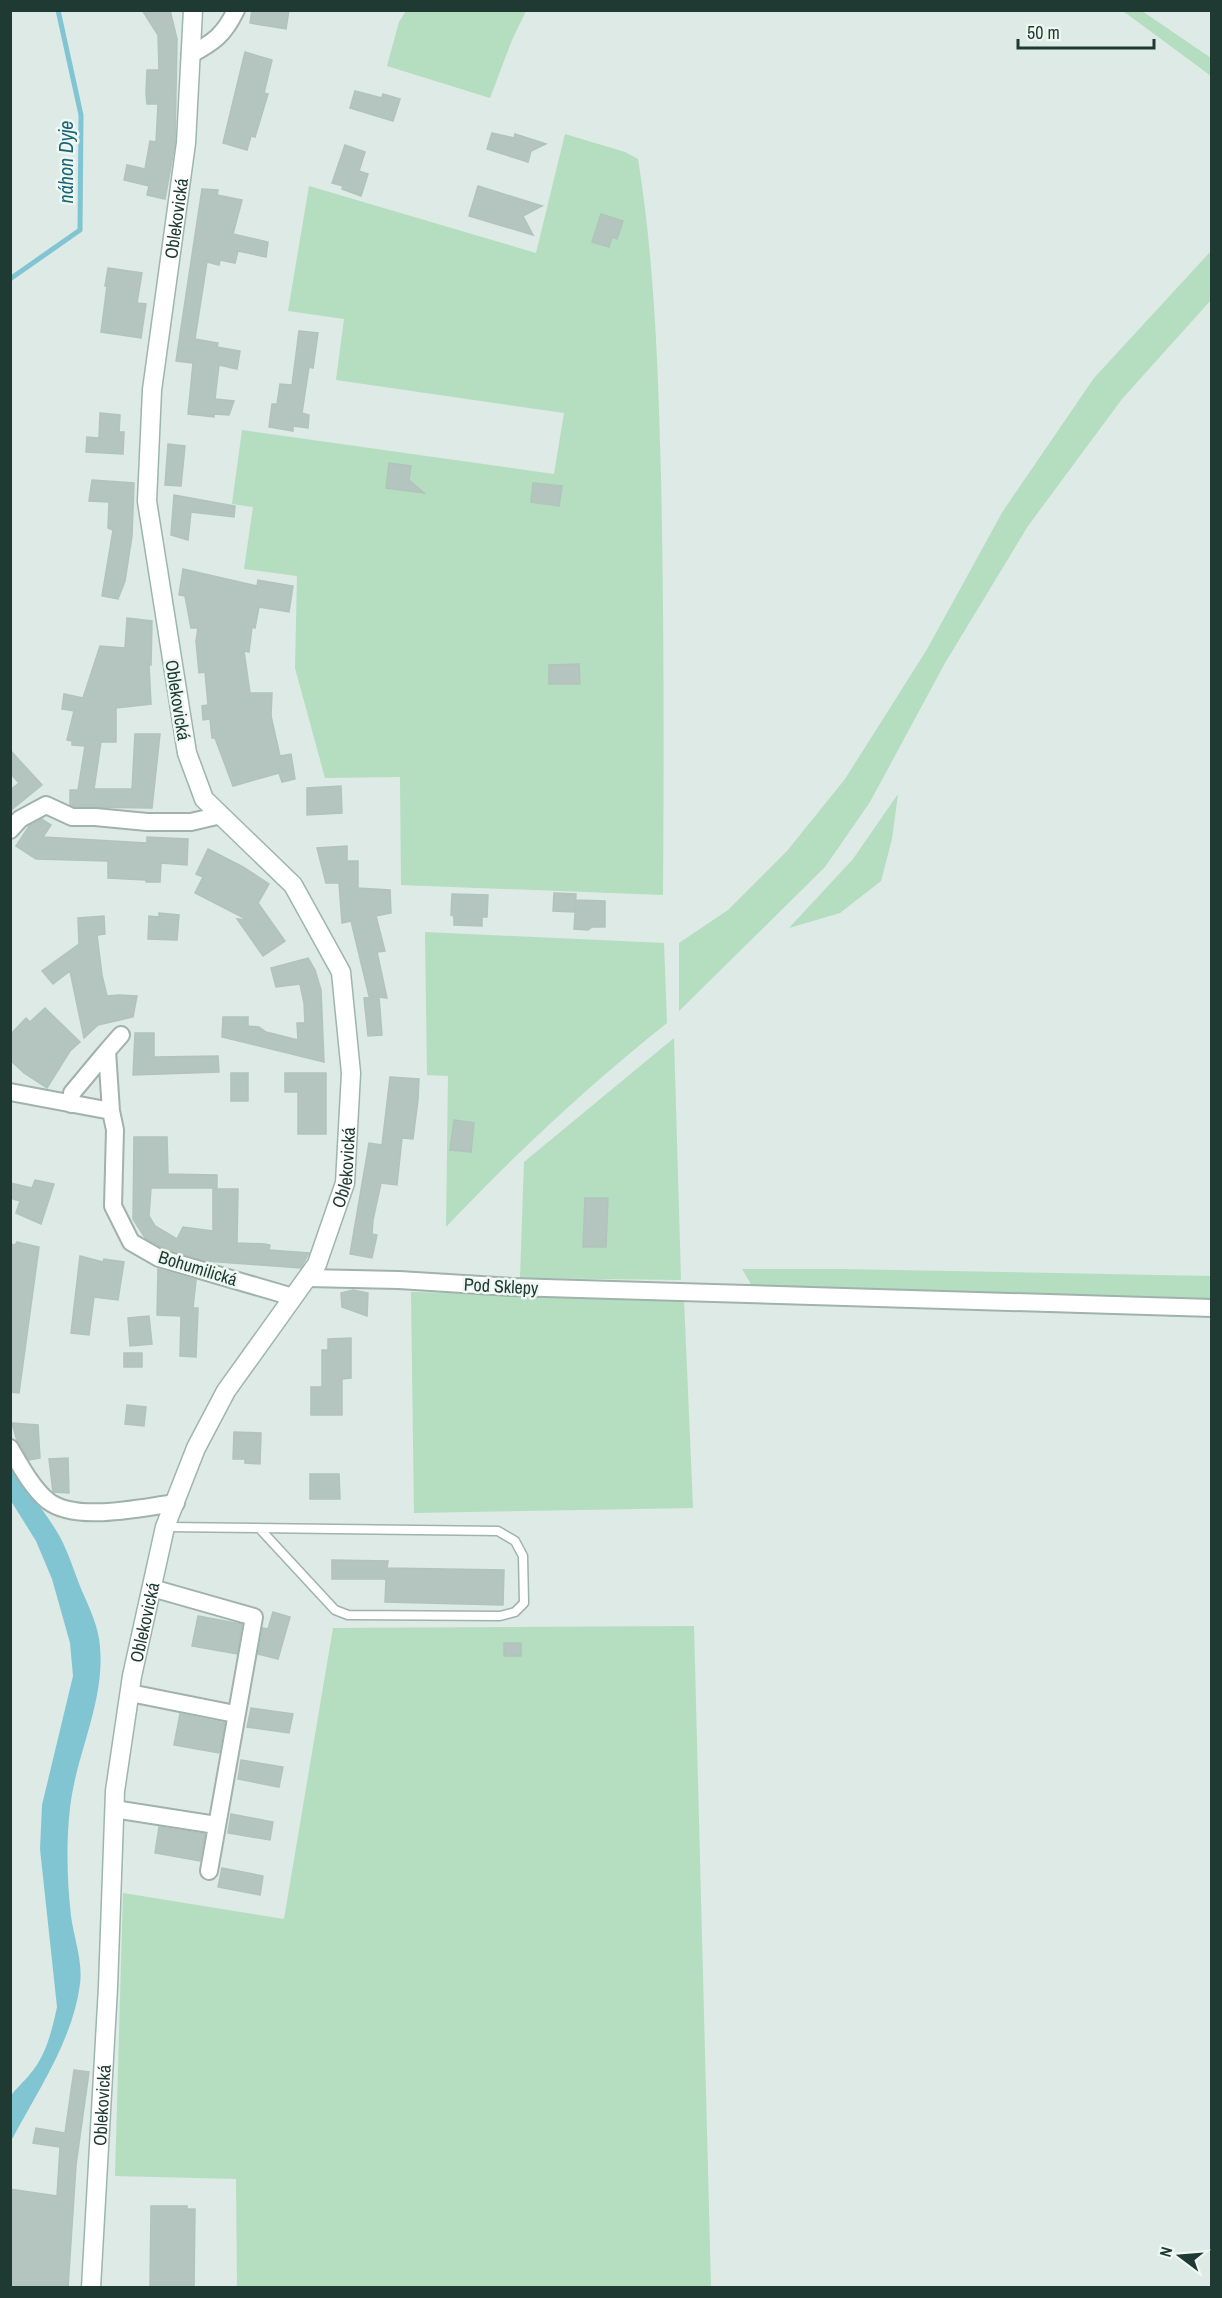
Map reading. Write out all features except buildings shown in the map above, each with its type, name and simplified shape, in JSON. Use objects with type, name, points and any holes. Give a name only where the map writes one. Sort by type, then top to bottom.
[{"type":"street","name":"Oblekovická","points":[[92,2288],[108,1987],[115,1791],[130,1693],[165,1527],[196,1448],[226,1391],[317,1264],[345,1183],[351,1073],[341,972],[293,885],[204,799],[187,753],[147,501],[152,390],[186,143],[193,10]]},
{"type":"street","points":[[190,55],[212,43],[226,29],[236,10]]},
{"type":"street","points":[[10,830],[20,819],[46,805],[72,817],[147,822],[191,822],[221,815]]},
{"type":"street","points":[[71,1104],[72,1093],[121,1035]]},
{"type":"street","name":"Bohumilická","points":[[107,1051],[111,1111],[115,1130],[113,1206],[131,1242],[159,1258],[293,1297]]},
{"type":"street","points":[[10,1092],[111,1111]]},
{"type":"street","name":"Pod Sklepy","points":[[307,1278],[695,1293],[1212,1308]]},
{"type":"street","points":[[10,1448],[20,1465],[49,1501],[68,1510],[94,1512],[176,1503]]},
{"type":"street","points":[[152,1588],[254,1617],[208,1871]]},
{"type":"street","points":[[130,1693],[235,1714]]},
{"type":"street","points":[[114,1809],[216,1825]]},
{"type":"lane","points":[[165,1527],[498,1531],[516,1541],[523,1556],[524,1603],[515,1612],[500,1616],[348,1615],[335,1610],[260,1529]]},
{"type":"green space","points":[[406,11],[526,11],[512,40],[490,98],[387,66],[399,22]]},
{"type":"green space","points":[[1123,11],[1142,11],[1211,58],[1211,76]]},
{"type":"green space","points":[[565,134],[625,152],[638,159],[644,199],[655,318],[659,397],[664,685],[663,895],[401,885],[400,777],[325,778],[295,668],[297,576],[244,569],[253,507],[232,504],[242,430],[554,474],[564,413],[336,380],[344,319],[288,311],[309,186],[536,253]]},
{"type":"green space","points":[[1211,251],[1211,300],[1122,399],[1028,526],[945,663],[870,802],[825,867],[679,1011],[679,943],[728,910],[787,851],[845,779],[926,651],[1003,511],[1094,378]]},
{"type":"green space","points":[[898,794],[892,839],[881,881],[840,913],[789,928],[853,859]]},
{"type":"green space","points":[[425,932],[664,943],[667,1023],[553,1121],[446,1227],[448,1076],[427,1075]]},
{"type":"green space","points":[[674,1038],[681,1280],[520,1278],[524,1162]]},
{"type":"green space","points":[[742,1269],[1211,1276],[1211,1299],[752,1286]]},
{"type":"green space","points":[[411,1292],[684,1299],[693,1508],[414,1513]]},
{"type":"green space","points":[[694,1626],[711,2287],[237,2287],[236,2179],[115,2176],[123,1893],[284,1919],[333,1628]]},
{"type":"water","points":[[11,1466],[60,1537],[66,1550],[96,1626],[100,1667],[94,1708],[73,1788],[69,1821],[67,1862],[72,1924],[81,1976],[80,1984],[76,2005],[62,2045],[11,2141],[11,2096],[36,2067],[50,2034],[57,2007],[40,1849],[42,1805],[73,1676],[70,1643],[52,1579],[36,1541],[11,1501]]},
{"type":"waterway","name":"náhon Dyje","points":[[10,279],[80,230],[81,115],[58,10]]}]
